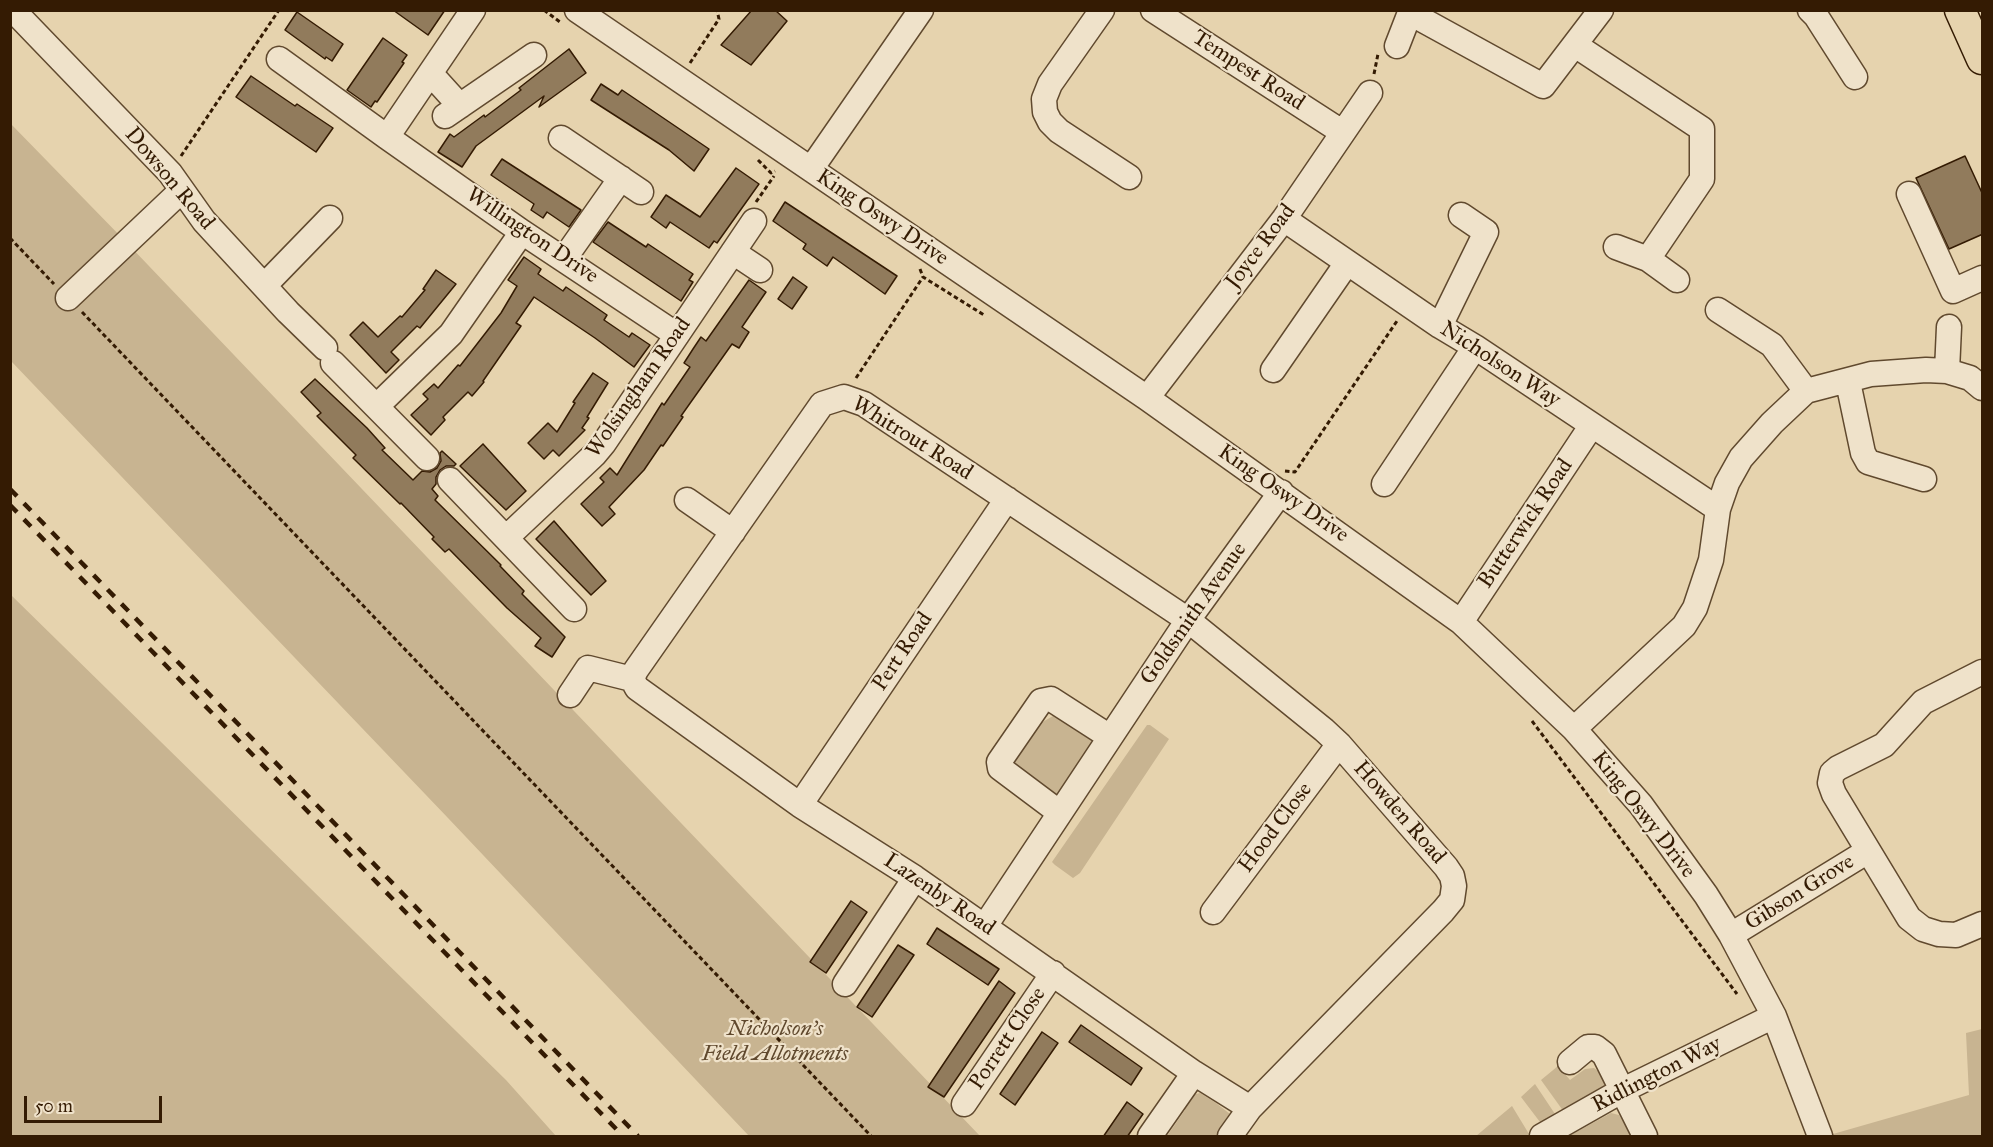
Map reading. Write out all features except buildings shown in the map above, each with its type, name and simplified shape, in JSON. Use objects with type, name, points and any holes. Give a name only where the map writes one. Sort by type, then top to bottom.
[{"type":"main road","points":[[1960,10],[1983,59]]},
{"type":"street","name":"Dowson Road","points":[[13,10],[176,182],[204,221],[352,382],[427,458]]},
{"type":"street","name":"King Oswy Drive","points":[[577,10],[1147,398],[1282,481],[1461,622],[1574,729],[1641,805],[1706,895],[1731,935],[1774,1016],[1820,1137]]},
{"type":"street","points":[[811,170],[921,10]]},
{"type":"street","points":[[1102,10],[1050,84],[1044,99],[1045,112],[1050,122],[1059,130],[1129,177]]},
{"type":"street","name":"Tempest Road","points":[[1153,10],[1342,132]]},
{"type":"street","points":[[1396,46],[1410,12],[1543,86],[1601,10]]},
{"type":"street","points":[[1810,10],[1855,77]]},
{"type":"street","points":[[387,137],[472,11]]},
{"type":"street","points":[[1575,45],[1702,129],[1702,179],[1648,259]]},
{"type":"street","points":[[431,74],[452,111],[534,55]]},
{"type":"street","name":"Willington Drive","points":[[279,58],[522,232],[677,335]]},
{"type":"street","name":"Joyce Road","points":[[1147,398],[1284,219],[1370,93]]},
{"type":"street","points":[[561,138],[631,185],[564,259]]},
{"type":"street","points":[[68,298],[176,182]]},
{"type":"street","points":[[1909,194],[1953,291],[1983,278]]},
{"type":"street","name":"Wolsingham Road","points":[[506,538],[604,444],[733,252],[755,211]]},
{"type":"street","points":[[1440,326],[1486,232],[1461,215]]},
{"type":"street","points":[[264,286],[330,218]]},
{"type":"street","name":"Nicholson Way","points":[[1284,219],[1408,305],[1718,509]]},
{"type":"street","points":[[378,406],[451,334],[522,232]]},
{"type":"street","points":[[1616,247],[1648,259],[1677,280]]},
{"type":"street","points":[[733,252],[760,270]]},
{"type":"street","points":[[1273,370],[1347,263]]},
{"type":"street","points":[[1718,310],[1772,345],[1806,391]]},
{"type":"street","points":[[1947,371],[1949,327]]},
{"type":"street","points":[[1384,484],[1475,347]]},
{"type":"street","points":[[1574,729],[1684,626],[1695,608],[1711,560],[1718,509],[1727,483],[1741,458],[1772,423],[1806,391],[1871,374],[1926,370],[1947,371],[1970,378],[1983,388]]},
{"type":"street","points":[[1848,381],[1863,453],[1868,462],[1924,479]]},
{"type":"street","name":"Whitrout Road","points":[[632,679],[636,670],[822,404],[843,397],[864,404],[1188,620]]},
{"type":"street","name":"Butterwick Road","points":[[1461,622],[1592,425]]},
{"type":"street","points":[[450,480],[574,609]]},
{"type":"street","name":"Goldsmith Avenue","points":[[986,926],[1282,481]]},
{"type":"street","name":"Pert Road","points":[[800,805],[1007,499]]},
{"type":"street","points":[[687,500],[732,532]]},
{"type":"street","name":"Howden Road","points":[[1188,620],[1339,744],[1452,876],[1452,900],[1250,1108],[1230,1137]]},
{"type":"street","points":[[570,695],[588,668],[632,679]]},
{"type":"street","points":[[1983,672],[1923,702],[1884,745],[1838,768],[1832,773],[1830,783],[1834,794],[1909,918],[1923,929],[1939,934],[1956,935],[1983,924]]},
{"type":"street","name":"Lazenby Road","points":[[632,679],[637,688],[800,805],[915,878],[1194,1073],[1250,1108]]},
{"type":"street","points":[[1060,813],[1000,768],[999,762],[1041,701],[1051,699],[1110,737]]},
{"type":"street","name":"Hood Close","points":[[1214,912],[1339,744]]},
{"type":"street","name":"Gibson Grove","points":[[1731,935],[1868,850]]},
{"type":"street","points":[[845,984],[915,878]]},
{"type":"street","name":"Porrett Close","points":[[964,1104],[1053,974]]},
{"type":"street","name":"Ridlington Way","points":[[1542,1137],[1623,1090],[1774,1016]]},
{"type":"street","points":[[1570,1062],[1588,1047],[1595,1047],[1604,1054],[1645,1137]]},
{"type":"street","points":[[1150,1137],[1194,1073]]},
{"type":"path","points":[[176,182],[279,10]]},
{"type":"path","points":[[544,10],[551,16]]},
{"type":"path","points":[[685,70],[719,19],[717,10]]},
{"type":"path","points":[[755,211],[774,176]]},
{"type":"path","points":[[10,238],[871,1137]]},
{"type":"path","points":[[843,397],[923,277],[986,316]]},
{"type":"path","points":[[1282,481],[1295,471],[1408,305]]},
{"type":"path","points":[[1527,714],[1738,995]]},
{"type":"green space","name":"Nicholson's Field Allotments","points":[[10,123],[980,1136],[749,1136],[11,361]]},
{"type":"green space","points":[[11,595],[506,1080],[556,1136],[11,1136]]},
{"type":"green space","points":[[1053,716],[1095,741],[1055,803],[1014,767],[1016,757],[1039,724]]},
{"type":"green space","points":[[1147,725],[1169,739],[1080,873],[1073,878],[1052,862]]},
{"type":"green space","points":[[1982,1029],[1982,1136],[1826,1136],[1969,1095],[1966,1033]]},
{"type":"green space","points":[[1558,1066],[1570,1080],[1585,1069],[1594,1068],[1602,1074],[1609,1087],[1564,1112],[1541,1080]]},
{"type":"green space","points":[[1535,1084],[1557,1117],[1543,1126],[1521,1097]]},
{"type":"green space","points":[[1200,1093],[1230,1114],[1232,1119],[1223,1136],[1167,1136],[1185,1110],[1184,1107],[1192,1095]]},
{"type":"green space","points":[[1512,1106],[1529,1134],[1526,1136],[1476,1136]]},
{"type":"green space","points":[[1611,1113],[1619,1115],[1632,1136],[1569,1136]]},
{"type":"railway","points":[[10,489],[638,1136]]},
{"type":"railway","points":[[10,505],[623,1136]]}]
